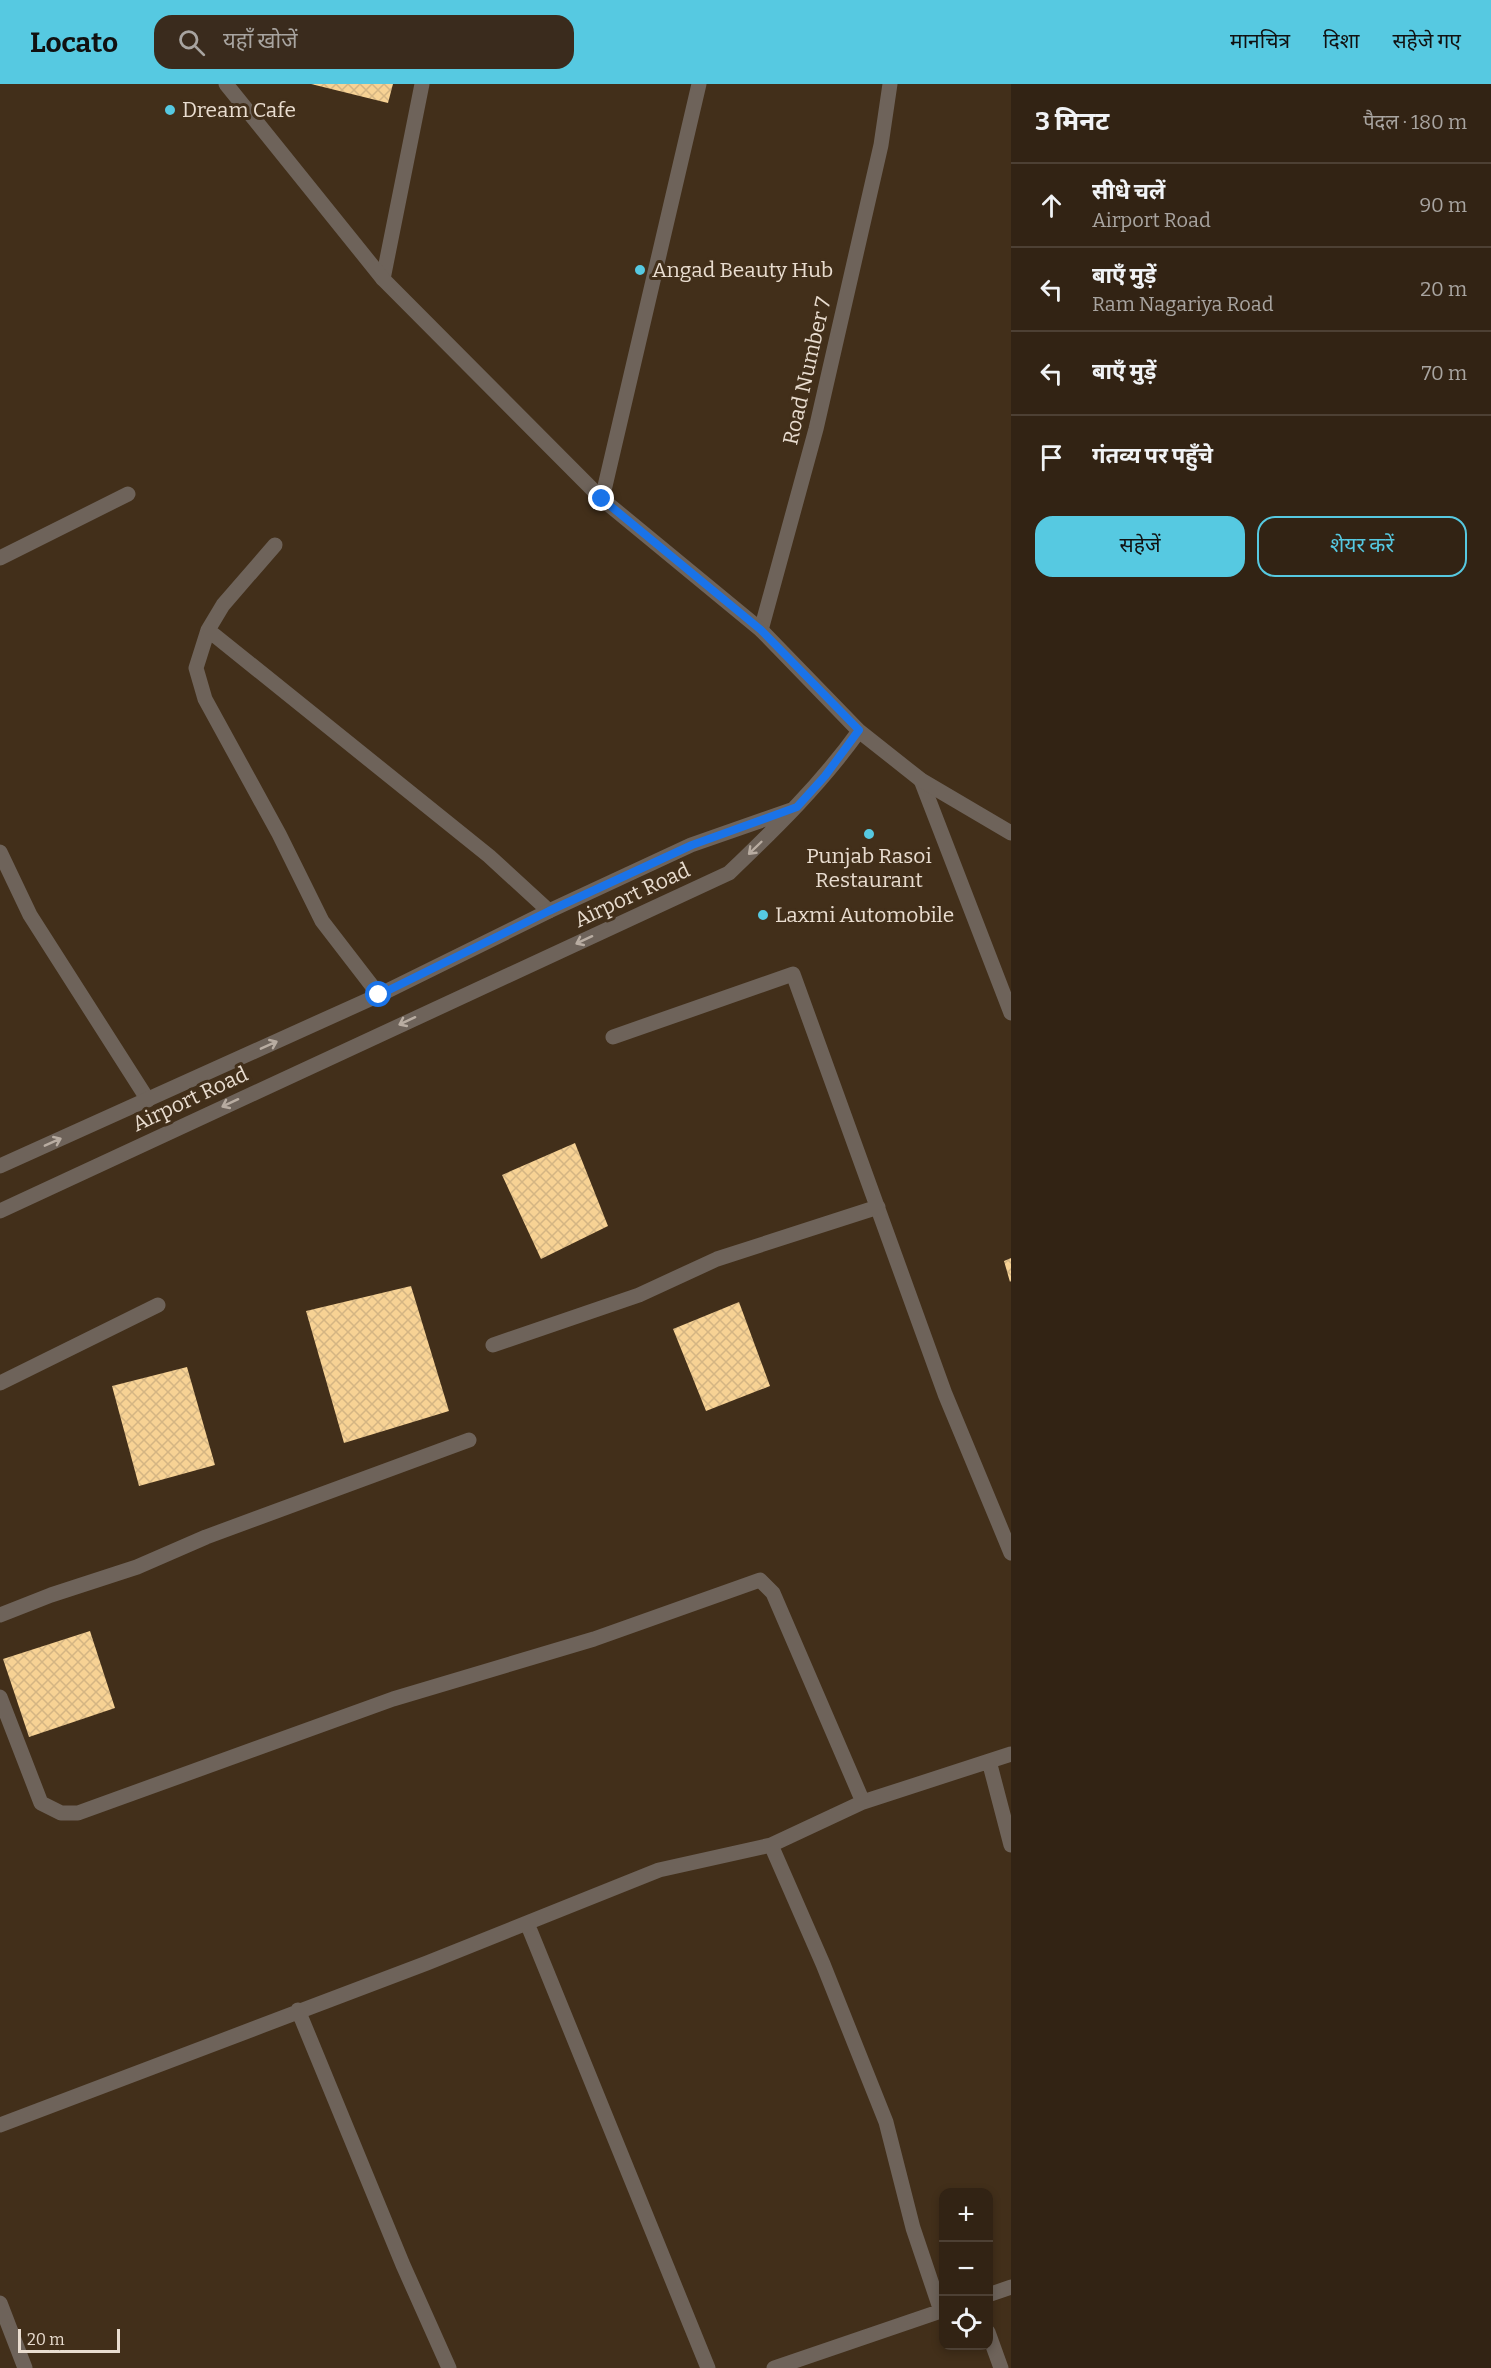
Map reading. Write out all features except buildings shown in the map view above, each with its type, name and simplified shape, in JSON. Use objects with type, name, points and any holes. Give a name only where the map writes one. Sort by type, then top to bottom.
[{"type":"street","points":[[226,84],[383,279],[602,499],[761,630],[859,730],[921,780],[1011,833]]},
{"type":"street","points":[[383,279],[422,84]]},
{"type":"street","points":[[602,499],[699,84]]},
{"type":"street","name":"Road Number 7","points":[[761,630],[816,429],[881,145],[890,84]]},
{"type":"street","points":[[0,558],[128,494]]},
{"type":"street","points":[[275,544],[223,605],[208,630],[196,668],[205,699],[279,834],[322,921],[379,995]]},
{"type":"street","points":[[208,630],[489,855],[549,911]]},
{"type":"street","points":[[797,807],[825,776],[859,730]]},
{"type":"street","points":[[921,780],[1011,1013]]},
{"type":"street","name":"Airport Road","points":[[0,1166],[379,995],[549,911],[692,845],[797,807]]},
{"type":"street","name":"Airport Road","points":[[0,1211],[729,873],[797,807]]},
{"type":"street","points":[[0,852],[30,915],[148,1100]]},
{"type":"street","points":[[613,1037],[793,974],[945,1394],[1011,1553]]},
{"type":"street","points":[[493,1345],[639,1295],[738,1251],[878,1207]]},
{"type":"street","points":[[0,1383],[158,1305]]},
{"type":"street","points":[[0,1615],[51,1595],[137,1567],[206,1537],[469,1440]]},
{"type":"street","points":[[0,1697],[41,1803],[61,1813],[78,1813],[393,1699],[594,1639],[760,1580],[773,1593],[863,1802]]},
{"type":"street","points":[[0,2125],[659,1870],[771,1845],[863,1802],[1011,1754]]},
{"type":"street","points":[[988,1761],[1011,1845]]},
{"type":"street","points":[[771,1845],[823,1964],[886,2122],[913,2228],[939,2299]]},
{"type":"street","points":[[527,1923],[708,2368]]},
{"type":"street","points":[[298,2010],[403,2265],[449,2368]]},
{"type":"street","points":[[993,2293],[1011,2287]]},
{"type":"street","points":[[0,2304],[25,2368]]},
{"type":"street","points":[[774,2368],[939,2311]]},
{"type":"street","points":[[993,2346],[1001,2368]]},
{"type":"place","name":"Dream Cafe","points":[[170,110]]},
{"type":"place","name":"Angad Beauty Hub","points":[[640,270]]},
{"type":"place","name":"Punjab Rasoi Restaurant","points":[[869,834]]},
{"type":"place","name":"Laxmi Automobile","points":[[763,915]]},
{"type":"route","points":[[379,995],[549,911],[692,845],[797,807],[825,776],[859,730],[761,630],[602,499]]}]
